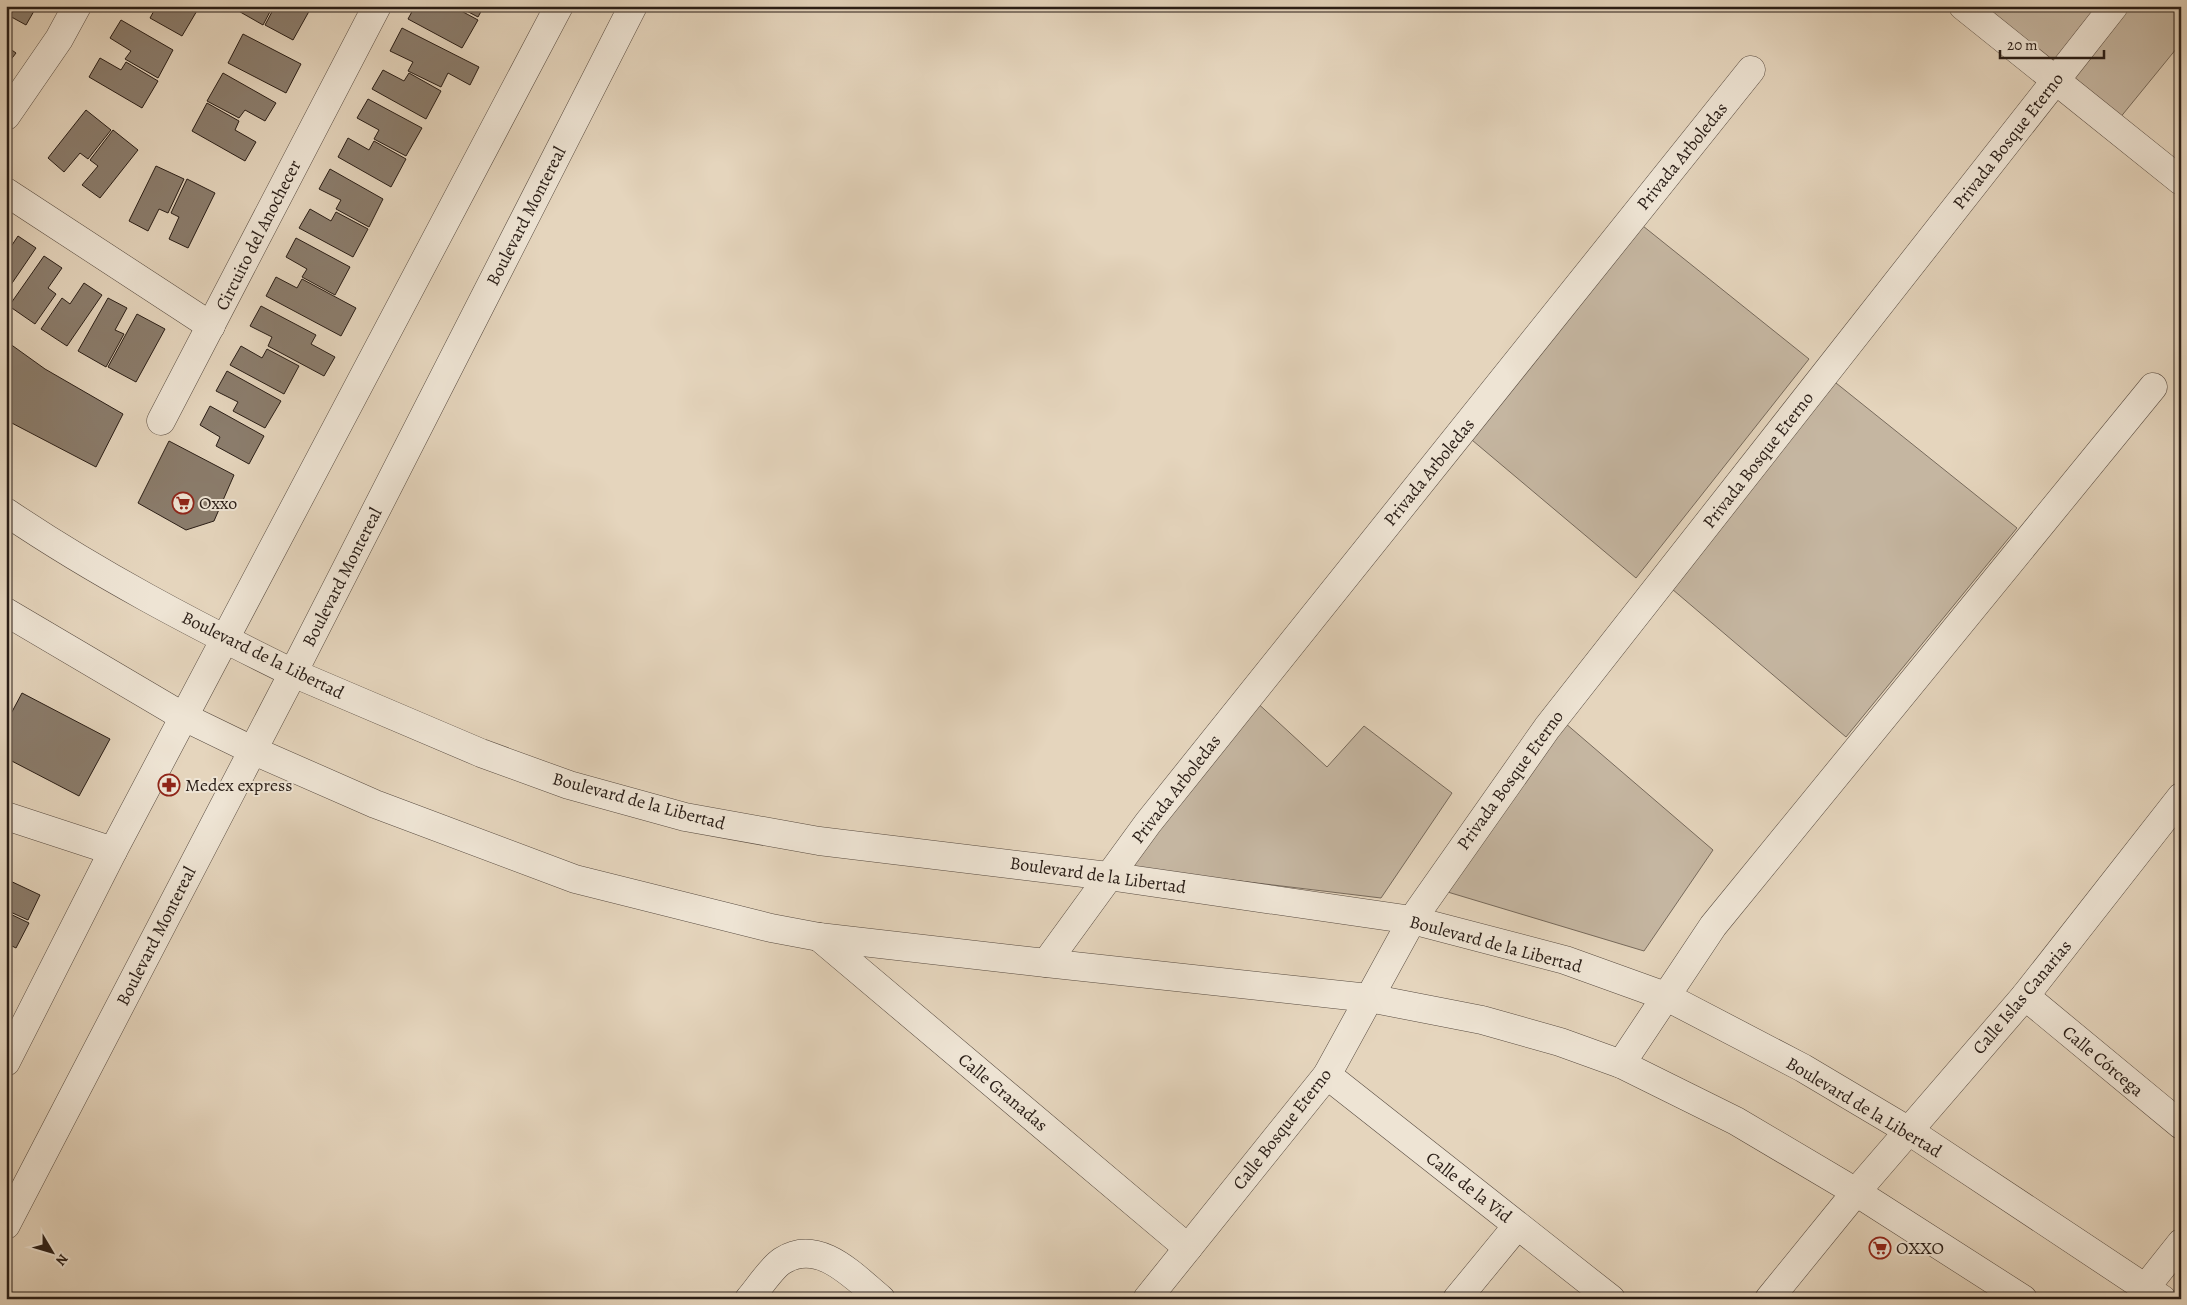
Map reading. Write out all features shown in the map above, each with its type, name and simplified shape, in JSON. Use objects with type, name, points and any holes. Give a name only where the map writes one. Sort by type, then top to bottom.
[{"type":"street","points":[[6,116],[59,39],[77,6]]},
{"type":"street","name":"Circuito del Anochecer","points":[[6,192],[211,326],[377,6]]},
{"type":"street","points":[[6,1062],[113,851],[559,6]]},
{"type":"street","name":"Boulevard Montereal","points":[[6,1225],[293,673],[633,6]]},
{"type":"street","points":[[1963,6],[2181,181]]},
{"type":"street","name":"Privada Bosque Eterno","points":[[1412,920],[1547,728],[2114,6]]},
{"type":"street","name":"Privada Arboledas","points":[[1046,963],[1108,876],[1179,784],[1751,70]]},
{"type":"street","points":[[161,421],[211,326]]},
{"type":"street","points":[[1621,1064],[1713,926],[2153,387]]},
{"type":"street","name":"Boulevard de la Libertad","points":[[6,512],[100,569],[225,639],[293,673],[481,754],[569,785],[685,817],[819,841],[1108,876],[1412,920],[1565,960],[1665,996],[1803,1068],[1908,1131],[2154,1293]]},
{"type":"street","points":[[6,612],[184,717],[252,750],[375,804],[575,879],[771,928],[819,937],[1369,998],[1482,1020],[1560,1042],[1621,1064],[1736,1121],[1856,1192],[2023,1299]]},
{"type":"street","name":"Calle Islas Canarias","points":[[1769,1299],[1856,1192],[2025,996],[2181,797]]},
{"type":"street","points":[[6,816],[113,851]]},
{"type":"street","name":"Calle Bosque Eterno","points":[[1147,1299],[1327,1075],[1412,920]]},
{"type":"street","name":"Calle Granadas","points":[[819,937],[1188,1248]]},
{"type":"street","name":"Calle Córcega","points":[[2025,996],[2181,1125]]},
{"type":"street","name":"Calle de la Vid","points":[[1327,1075],[1610,1299]]},
{"type":"street","points":[[1458,1299],[1516,1226]]},
{"type":"street","points":[[2154,1293],[2181,1243]]},
{"type":"street","points":[[749,1299],[781,1261],[811,1253],[829,1258],[881,1299]]},
{"type":"shaded area","points":[[1995,6],[2181,6],[2181,43],[2119,119],[1988,15]]},
{"type":"shaded area","points":[[1638,222],[1809,359],[1636,578],[1466,435]]},
{"type":"shaded area","points":[[1831,379],[2017,528],[1846,737],[1672,589]]},
{"type":"shaded area","points":[[1253,699],[1327,767],[1364,726],[1452,793],[1381,898],[1124,867]]},
{"type":"shaded area","points":[[1565,723],[1713,850],[1644,951],[1441,890]]},
{"type":"building","points":[[6,6],[26,6],[34,11],[26,25],[6,14]]},
{"type":"building","points":[[149,6],[193,6],[198,9],[182,36],[150,18],[155,9]]},
{"type":"building","points":[[236,6],[273,6],[263,25],[235,9]]},
{"type":"building","points":[[275,6],[312,6],[293,40],[265,25]]},
{"type":"building","points":[[415,6],[431,6],[440,11],[443,6],[452,6],[478,20],[462,48],[408,19]]},
{"type":"building","points":[[457,6],[484,6],[478,17]]},
{"type":"building","points":[[121,20],[173,50],[158,78],[125,59],[131,51],[110,38]]},
{"type":"building","points":[[402,28],[479,67],[470,85],[448,73],[441,87],[408,71],[413,62],[390,51]]},
{"type":"building","points":[[243,34],[301,64],[286,93],[228,63]]},
{"type":"building","points":[[6,46],[16,53],[6,66]]},
{"type":"building","points":[[100,58],[121,70],[126,62],[158,81],[142,108],[89,77]]},
{"type":"building","points":[[383,70],[404,81],[409,73],[441,91],[426,119],[372,89]]},
{"type":"building","points":[[223,73],[276,103],[265,121],[245,110],[239,118],[207,101]]},
{"type":"building","points":[[368,99],[422,128],[406,156],[374,139],[379,130],[357,118]]},
{"type":"building","points":[[207,103],[239,121],[235,130],[256,142],[245,161],[192,131]]},
{"type":"building","points":[[86,110],[111,130],[88,159],[80,153],[64,172],[48,158]]},
{"type":"building","points":[[113,130],[138,150],[100,198],[82,185],[98,166],[90,160]]},
{"type":"building","points":[[348,138],[369,150],[374,141],[406,159],[391,187],[338,157]]},
{"type":"building","points":[[156,166],[184,179],[168,213],[159,209],[148,231],[129,221]]},
{"type":"building","points":[[330,169],[383,199],[369,227],[336,209],[341,200],[319,189]]},
{"type":"building","points":[[187,179],[215,193],[188,248],[169,239],[179,217],[171,213]]},
{"type":"building","points":[[310,209],[331,221],[336,212],[368,229],[353,257],[299,228]]},
{"type":"building","points":[[18,236],[36,248],[6,292],[6,254]]},
{"type":"building","points":[[296,238],[350,267],[335,295],[302,277],[307,269],[286,257]]},
{"type":"building","points":[[44,256],[62,268],[48,288],[56,294],[35,324],[9,306]]},
{"type":"building","points":[[276,277],[297,288],[302,279],[356,308],[341,336],[266,296]]},
{"type":"building","points":[[84,283],[102,295],[67,346],[41,329],[62,298],[70,304]]},
{"type":"building","points":[[108,298],[127,308],[115,330],[124,334],[106,367],[78,351]]},
{"type":"building","points":[[261,306],[316,335],[311,344],[335,357],[324,376],[268,346],[272,337],[250,326]]},
{"type":"building","points":[[137,314],[165,329],[136,382],[108,367]]},
{"type":"building","points":[[6,341],[45,369],[123,414],[96,467],[6,420]]},
{"type":"building","points":[[241,346],[262,358],[267,349],[299,366],[284,394],[230,365]]},
{"type":"building","points":[[227,371],[281,401],[265,428],[233,411],[238,402],[216,391]]},
{"type":"building","points":[[210,406],[264,436],[249,464],[216,446],[220,437],[200,425]]},
{"type":"building","points":[[169,441],[234,475],[214,521],[186,530],[138,503]]},
{"type":"building","points":[[22,693],[110,739],[79,796],[6,758],[6,723]]},
{"type":"building","points":[[6,879],[40,895],[28,920],[6,910]]},
{"type":"building","points":[[6,912],[29,923],[16,948],[6,943]]},
{"type":"place","name":"Oxxo","points":[[183,503]]},
{"type":"place","name":"Medex express","points":[[169,785]]},
{"type":"place","name":"OXXO","points":[[1880,1248]]}]
